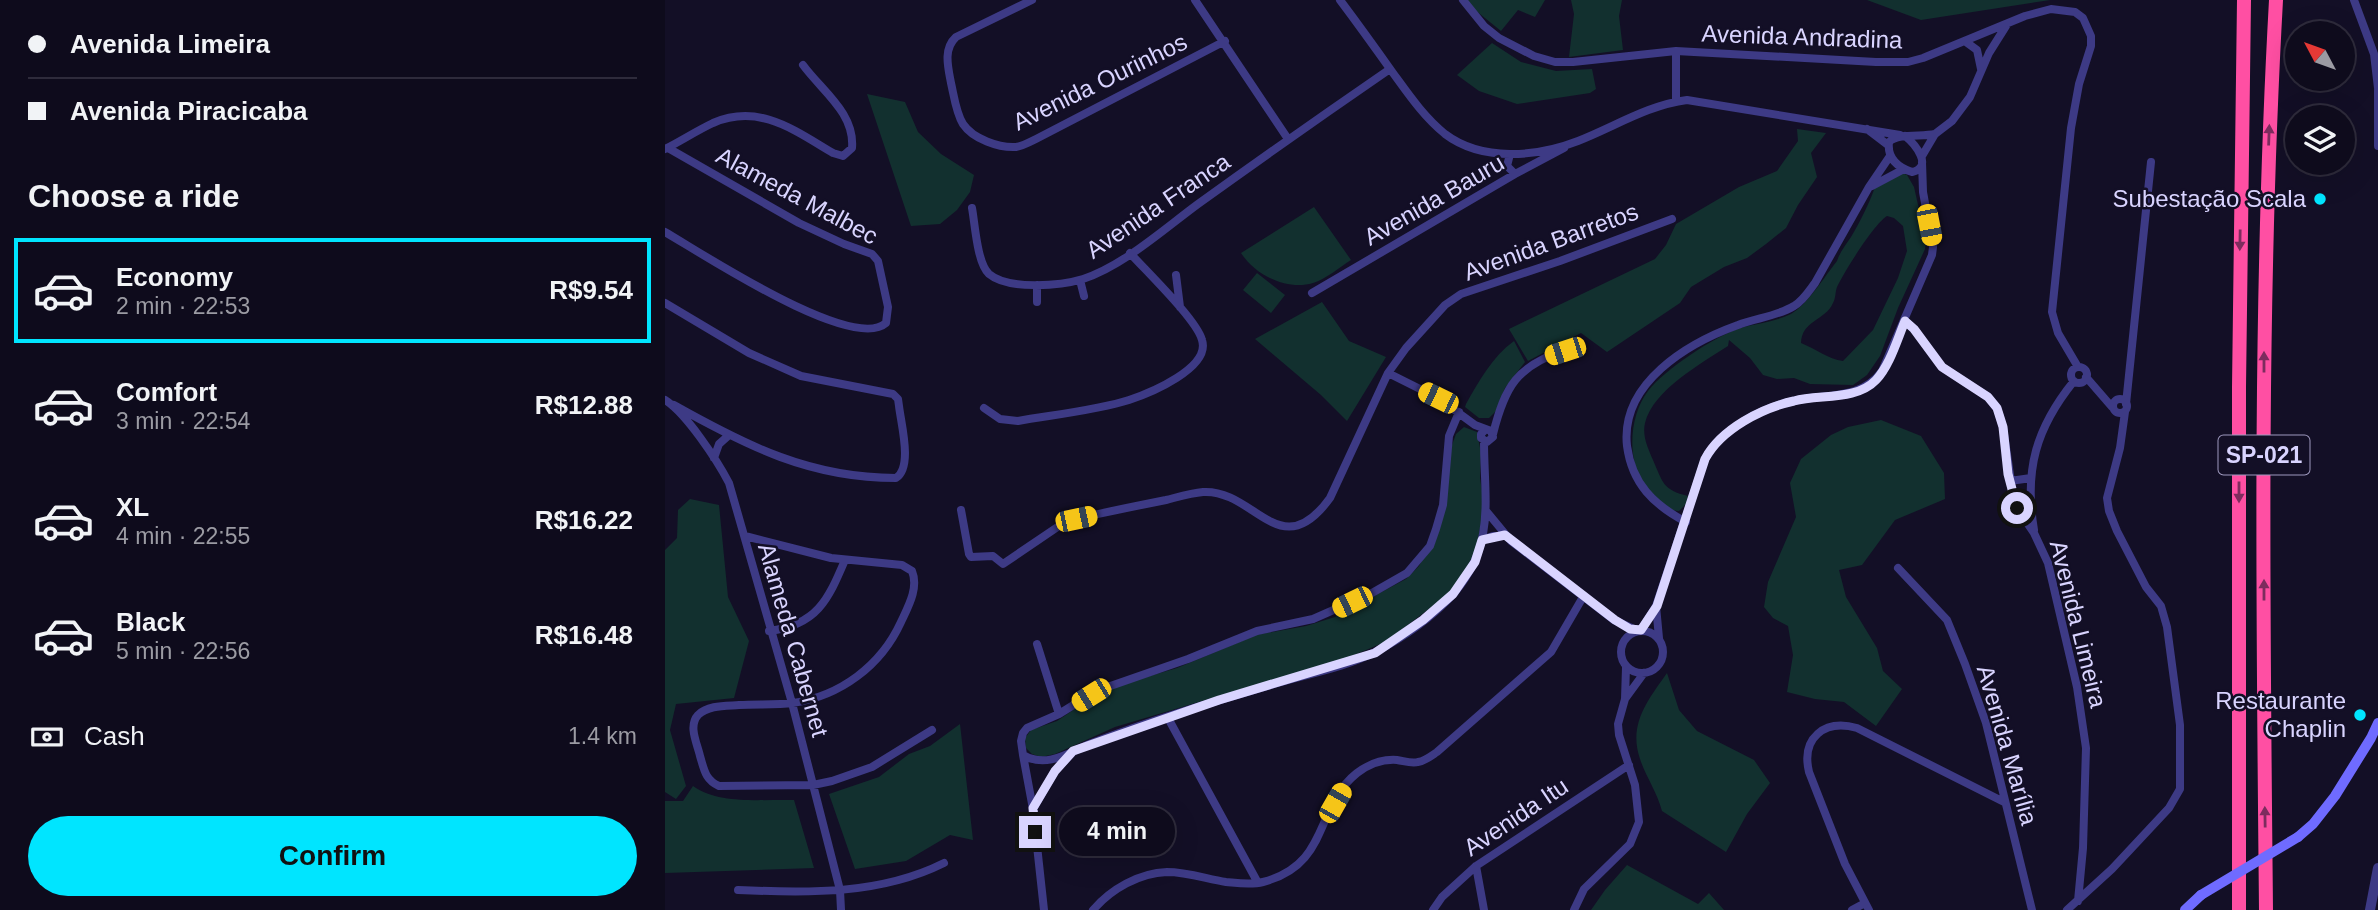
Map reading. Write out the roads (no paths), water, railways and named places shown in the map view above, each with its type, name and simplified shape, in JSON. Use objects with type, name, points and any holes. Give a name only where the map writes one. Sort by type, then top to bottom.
[{"type":"highway","name":"SP-021","points":[[2239,910],[2239,387],[2244,0]]},
{"type":"highway","name":"SP-021","points":[[2266,910],[2264,357],[2270,110],[2276,0]]},
{"type":"main road","points":[[2185,910],[2201,895],[2298,837],[2323,813],[2374,736],[2378,723]]},
{"type":"street","name":"Avenida Ourinhos","points":[[1032,0],[956,37],[948,49],[948,65],[959,116],[964,125],[976,136],[1005,146],[1017,147],[1037,139],[1224,41]]},
{"type":"street","points":[[1195,0],[1288,139]]},
{"type":"street","points":[[1340,0],[1425,115],[1447,135],[1479,149],[1513,154],[1576,142],[1659,106],[1676,101],[1706,101],[1902,136],[1915,145],[1922,159],[1923,192],[1933,247],[1929,264],[1882,371],[1867,387],[1856,392],[1794,400],[1740,425],[1716,441],[1705,459],[1657,606],[1639,631],[1624,640]]},
{"type":"street","name":"Avenida Andradina","points":[[1463,0],[1484,26],[1499,38],[1534,56],[1555,62],[1676,51],[1908,62],[1966,42],[2025,16],[2051,9],[2075,12],[2083,18],[2091,36],[2091,46],[2079,84],[2071,128],[2052,312],[2057,333],[2078,367]]},
{"type":"street","points":[[2354,0],[2374,54],[2378,89],[2378,146]]},
{"type":"street","points":[[1869,187],[1908,171],[1917,171],[1935,134],[1961,110],[2006,26]]},
{"type":"street","points":[[1966,42],[1977,50],[1981,69]]},
{"type":"street","points":[[1676,51],[1676,101]]},
{"type":"street","points":[[667,149],[698,132],[743,114],[771,119],[843,156],[852,148],[849,126],[839,107],[803,65]]},
{"type":"street","name":"Avenida Franca","points":[[972,208],[985,269],[996,278],[1037,285],[1080,280],[1104,270],[1130,253],[1288,139],[1391,69]]},
{"type":"street","points":[[1864,128],[1888,145]]},
{"type":"street","name":"Alameda Malbec","points":[[684,155],[688,139],[698,132]]},
{"type":"street","points":[[1923,192],[1908,171],[1890,156],[1888,145],[1894,136],[1935,134]]},
{"type":"street","name":"Avenida Bauru","points":[[1312,293],[1576,142]]},
{"type":"street","name":"Alameda Malbec","points":[[665,232],[770,294],[801,309],[866,330],[879,328],[888,318],[878,261],[872,254],[799,223],[700,167],[684,155],[667,149]]},
{"type":"street","points":[[1513,154],[1521,160],[1518,173],[1507,166],[1513,154]]},
{"type":"street","points":[[1686,522],[1655,503],[1643,490],[1632,468],[1627,442],[1628,422],[1640,393],[1652,377],[1688,349],[1736,325],[1794,306],[1815,283],[1869,187],[1890,156]]},
{"type":"street","points":[[2067,910],[2169,808],[2180,789],[2180,725],[2168,627],[2161,606],[2146,587],[2109,512],[2107,498],[2122,434],[2119,406],[2128,384],[2151,162]]},
{"type":"street","name":"Avenida Barretos","points":[[961,510],[971,557],[993,556],[1004,564],[1059,526],[1076,519],[1202,492],[1225,496],[1273,523],[1290,526],[1305,522],[1320,511],[1330,498],[1388,373],[1413,339],[1445,305],[1461,294],[1672,219]]},
{"type":"street","points":[[984,408],[1000,419],[1018,421],[1127,400],[1156,389],[1181,375],[1201,355],[1202,338],[1130,253]]},
{"type":"street","points":[[1176,275],[1181,310]]},
{"type":"street","points":[[1080,280],[1084,296]]},
{"type":"street","points":[[1037,285],[1037,302]]},
{"type":"street","points":[[665,303],[749,353],[801,376],[893,394],[898,398],[905,469],[896,478],[869,478],[799,463],[728,436],[674,405]]},
{"type":"street","name":"Avenida Limeira","points":[[1905,321],[1942,367],[1988,397],[1997,408],[2003,427],[2010,481],[2017,508],[2034,533],[2048,563],[2083,721],[2086,748],[2084,848],[2078,901]]},
{"type":"street","points":[[1023,755],[1040,761],[1053,760],[1219,700],[1375,653],[1423,620],[1453,594],[1475,562],[1487,512],[1484,461],[1487,435],[1507,394],[1517,376],[1542,358],[1565,351]]},
{"type":"street","points":[[2074,381],[2072,371],[2078,367],[2085,370],[2086,377],[2099,391],[2119,406]]},
{"type":"street","points":[[1388,373],[1438,398],[1487,435]]},
{"type":"street","points":[[2074,381],[2081,382],[2086,377]]},
{"type":"street","points":[[2034,533],[2029,493],[2032,463],[2046,421],[2074,381]]},
{"type":"street","name":"Alameda Cabernet","points":[[665,400],[674,405],[714,458],[729,483],[769,631],[792,703],[841,890],[841,910]]},
{"type":"street","points":[[1044,910],[1033,808],[1021,741],[1027,728],[1059,715],[1103,688],[1188,659],[1257,631],[1313,619],[1371,593],[1407,573],[1430,546],[1436,529],[1443,505],[1449,436],[1459,412]]},
{"type":"street","points":[[1449,436],[1472,422]]},
{"type":"street","points":[[714,458],[719,444],[728,436]]},
{"type":"street","points":[[2010,481],[2031,478]]},
{"type":"street","points":[[1487,512],[1511,541]]},
{"type":"street","points":[[1482,540],[1505,535],[1615,620],[1639,631],[1651,632],[1659,639],[1663,657],[1656,668],[1637,673],[1626,667]]},
{"type":"street","points":[[745,536],[845,560],[908,568],[914,577],[915,586],[898,629],[865,670],[833,692],[792,703],[719,707],[709,709],[695,718],[693,731],[706,776],[713,784],[735,787],[813,785],[872,767],[932,730]]},
{"type":"street","points":[[749,553],[765,542]]},
{"type":"street","points":[[769,631],[796,626],[821,607],[831,594],[845,560]]},
{"type":"street","name":"Avenida Marília","points":[[1898,568],[1947,620],[1979,701],[2032,910]]},
{"type":"street","points":[[1093,910],[1109,894],[1131,881],[1166,872],[1231,883],[1258,883],[1275,878],[1301,863],[1316,843],[1342,790],[1359,771],[1385,760],[1416,763],[1426,760],[1471,724],[1551,652],[1583,597]]},
{"type":"street","points":[[1657,606],[1659,639]]},
{"type":"street","points":[[1574,910],[1584,889],[1622,853],[1635,836],[1639,822],[1629,765],[1619,734],[1618,724],[1625,699],[1626,667],[1620,654],[1624,640],[1615,620]]},
{"type":"street","points":[[1037,645],[1059,715]]},
{"type":"street","points":[[1625,699],[1644,673]]},
{"type":"street","points":[[1168,718],[1258,883]]},
{"type":"street","points":[[1852,910],[1867,907],[1845,864],[1806,760],[1807,751],[1819,732],[1837,725],[1857,728],[2004,802]]},
{"type":"street","points":[[1033,808],[1055,771],[1073,751]]},
{"type":"street","name":"Avenida Itu","points":[[1433,910],[1442,897],[1476,866],[1629,765]]},
{"type":"street","points":[[738,890],[841,890],[901,881],[944,863]]},
{"type":"street","points":[[1476,866],[1484,910]]},
{"type":"street","points":[[2370,910],[2378,868]]},
{"type":"place","name":"Subestação Scala","points":[[2320,199]]},
{"type":"place","name":"Restaurante Chaplin","points":[[2360,715]]}]
